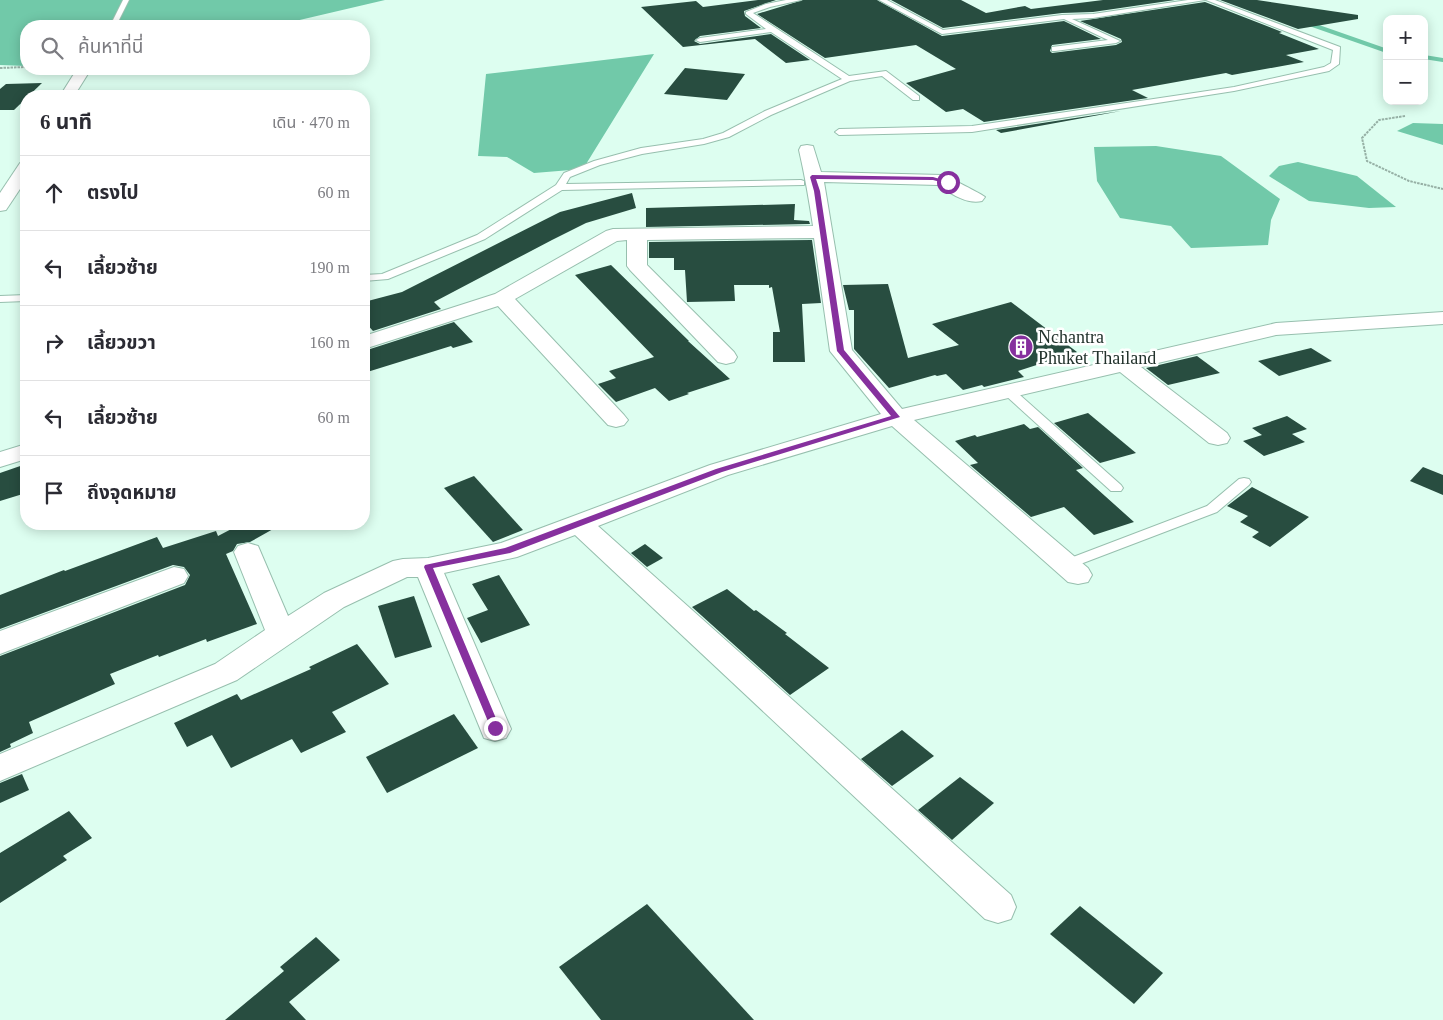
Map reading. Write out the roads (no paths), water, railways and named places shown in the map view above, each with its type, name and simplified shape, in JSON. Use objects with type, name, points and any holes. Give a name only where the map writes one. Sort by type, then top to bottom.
[{"type":"street","points":[[71,90],[81,75]]},
{"type":"street","points":[[807,150],[807,180],[817,191],[841,351],[896,417],[1072,570]]},
{"type":"street","points":[[0,206],[20,176]]},
{"type":"street","points":[[807,180],[942,180],[957,190],[976,197]]},
{"type":"street","points":[[370,341],[502,298],[613,235],[814,232]]},
{"type":"street","points":[[637,235],[637,266],[726,357]]},
{"type":"street","points":[[502,298],[616,420]]},
{"type":"street","points":[[0,768],[226,672],[280,634],[334,600],[403,568],[428,567],[507,551],[719,470],[896,417],[1276,329],[1443,318]]},
{"type":"street","points":[[1125,364],[1218,438]]},
{"type":"street","points":[[0,460],[20,454]]},
{"type":"street","points":[[579,523],[998,907]]},
{"type":"street","points":[[248,552],[280,634]]},
{"type":"street","points":[[428,567],[495,728]]},
{"type":"street","points":[[0,643],[174,576]]},
{"type":"lane","points":[[116,20],[126,0]]},
{"type":"lane","points":[[798,0],[768,5],[748,13],[848,79]]},
{"type":"lane","points":[[882,0],[942,32],[1062,17],[1093,16],[1202,0]]},
{"type":"lane","points":[[840,132],[972,129],[1234,89],[1326,69],[1335,64],[1337,49],[1209,0]]},
{"type":"lane","points":[[1055,49],[1116,41],[1062,17]]},
{"type":"lane","points":[[700,40],[772,30]]},
{"type":"lane","points":[[370,278],[384,277],[481,237],[560,187],[567,175],[598,163],[641,151],[704,141],[726,135],[768,113],[848,79],[883,73],[916,98]]},
{"type":"lane","points":[[560,187],[807,180]]},
{"type":"lane","points":[[0,299],[20,298]]},
{"type":"lane","points":[[1008,392],[1116,488]]},
{"type":"lane","points":[[1072,570],[1212,509],[1244,482]]},
{"type":"waterway","points":[[1307,23],[1383,50]]},
{"type":"waterway","points":[[1428,58],[1443,60]]},
{"type":"place","name":"Nchantra Phuket Thailand","points":[[1021,347]]}]
